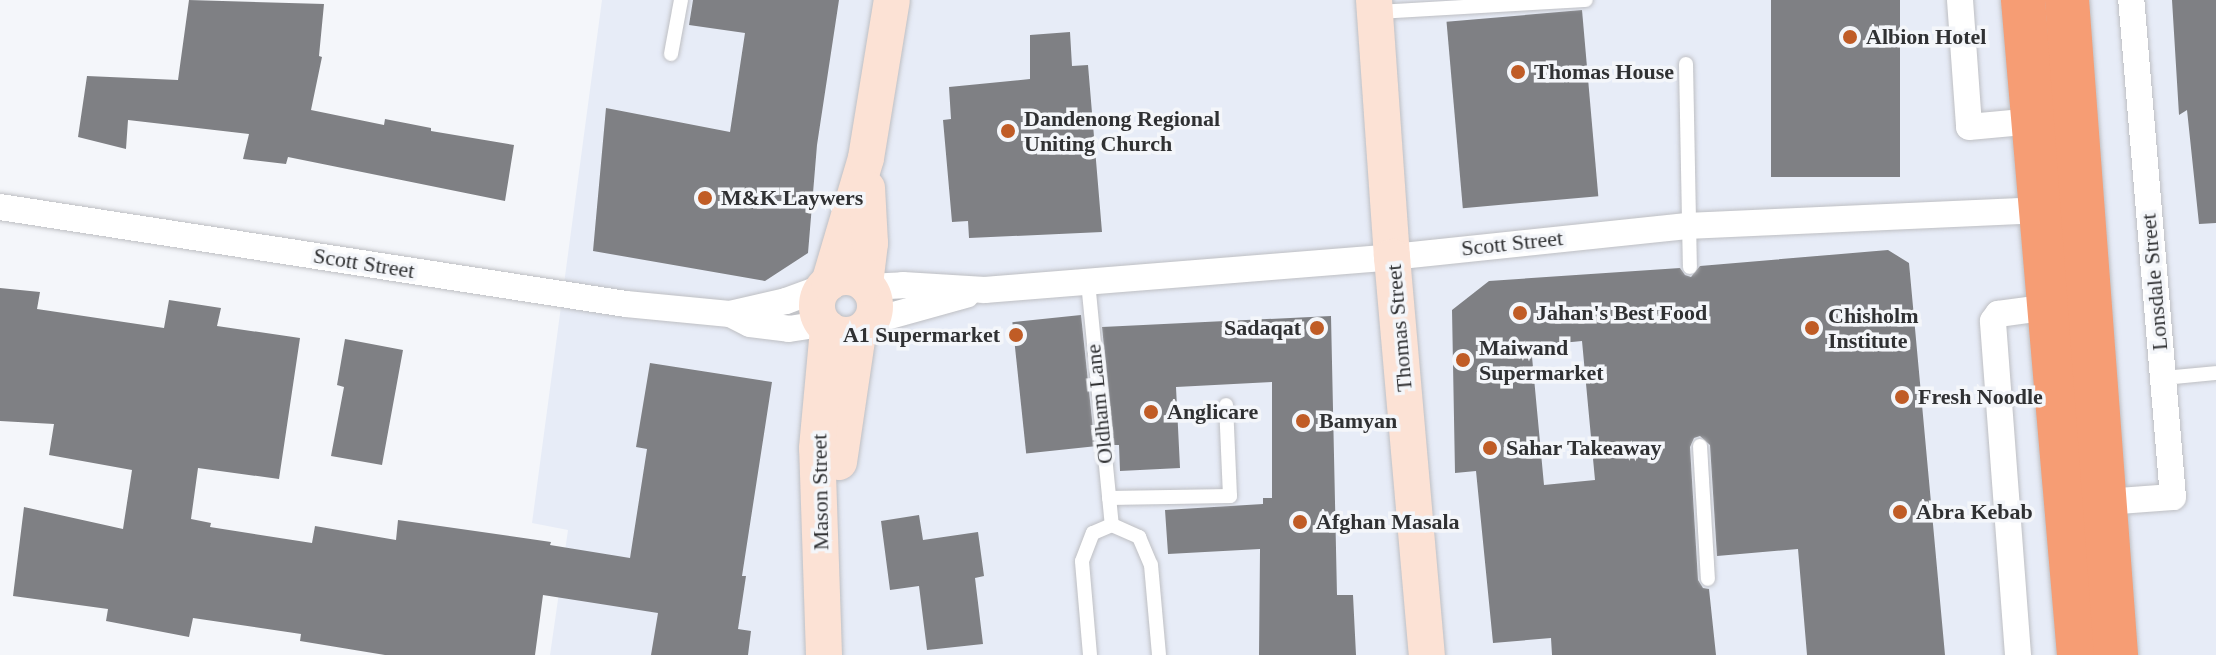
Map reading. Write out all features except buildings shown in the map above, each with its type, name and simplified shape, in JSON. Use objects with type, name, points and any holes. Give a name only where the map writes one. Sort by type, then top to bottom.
[{"type":"highway","points":[[2023,0],[2079,655]]},
{"type":"highway","points":[[2067,0],[2116,655]]},
{"type":"street","points":[[866,158],[870,243],[852,313],[817,309],[866,158],[892,0]]},
{"type":"street","points":[[1960,0],[1969,127],[2034,121]]},
{"type":"street","name":"Lonsdale Street","points":[[2105,502],[2173,497],[2131,0]]},
{"type":"street","name":"Thomas Street","points":[[1375,6],[1392,257],[1427,655]]},
{"type":"street","name":"Scott Street","points":[[0,207],[626,304],[730,314],[786,301],[826,285]]},
{"type":"street","name":"Scott Street","points":[[730,314],[750,324],[776,327],[852,313],[903,285],[985,290],[1392,257],[1688,226],[2041,210]]},
{"type":"street","points":[[2018,655],[1993,321],[1998,314],[2049,307]]},
{"type":"street","name":"Mason Street","points":[[841,655],[839,456],[852,313]]},
{"type":"street","name":"Mason Street","points":[[824,655],[817,448],[852,313]]},
{"type":"lane","points":[[671,54],[681,0]]},
{"type":"lane","points":[[1375,6],[1586,0]]},
{"type":"lane","points":[[1686,64],[1690,267]]},
{"type":"lane","name":"Oldham Lane","points":[[1088,282],[1112,525]]},
{"type":"lane","points":[[2163,378],[2216,373]]},
{"type":"lane","points":[[1109,498],[1230,496],[1226,405]]},
{"type":"lane","points":[[1700,446],[1708,579]]},
{"type":"lane","points":[[1090,655],[1082,561],[1093,533],[1112,525],[1139,537],[1151,565],[1159,655]]},
{"type":"shaded area","points":[[602,0],[2216,0],[2216,655],[550,655],[568,530],[532,523]]},
{"type":"place","name":"Albion Hotel","points":[[1850,37]]},
{"type":"place","name":"Thomas House","points":[[1518,72]]},
{"type":"place","name":"Dandenong Regional Uniting Church","points":[[1008,131]]},
{"type":"place","name":"M&K Laywers","points":[[705,198]]},
{"type":"place","name":"Jahan's Best Food","points":[[1520,313]]},
{"type":"place","name":"Sadaqat","points":[[1317,328]]},
{"type":"place","name":"Chisholm Institute","points":[[1812,328]]},
{"type":"place","name":"A1 Supermarket","points":[[1016,335]]},
{"type":"place","name":"Maiwand Supermarket","points":[[1463,360]]},
{"type":"place","name":"Fresh Noodle","points":[[1902,397]]},
{"type":"place","name":"Anglicare","points":[[1151,412]]},
{"type":"place","name":"Bamyan","points":[[1303,421]]},
{"type":"place","name":"Sahar Takeaway","points":[[1490,448]]},
{"type":"place","name":"Abra Kebab","points":[[1900,512]]},
{"type":"place","name":"Afghan Masala","points":[[1300,522]]}]
